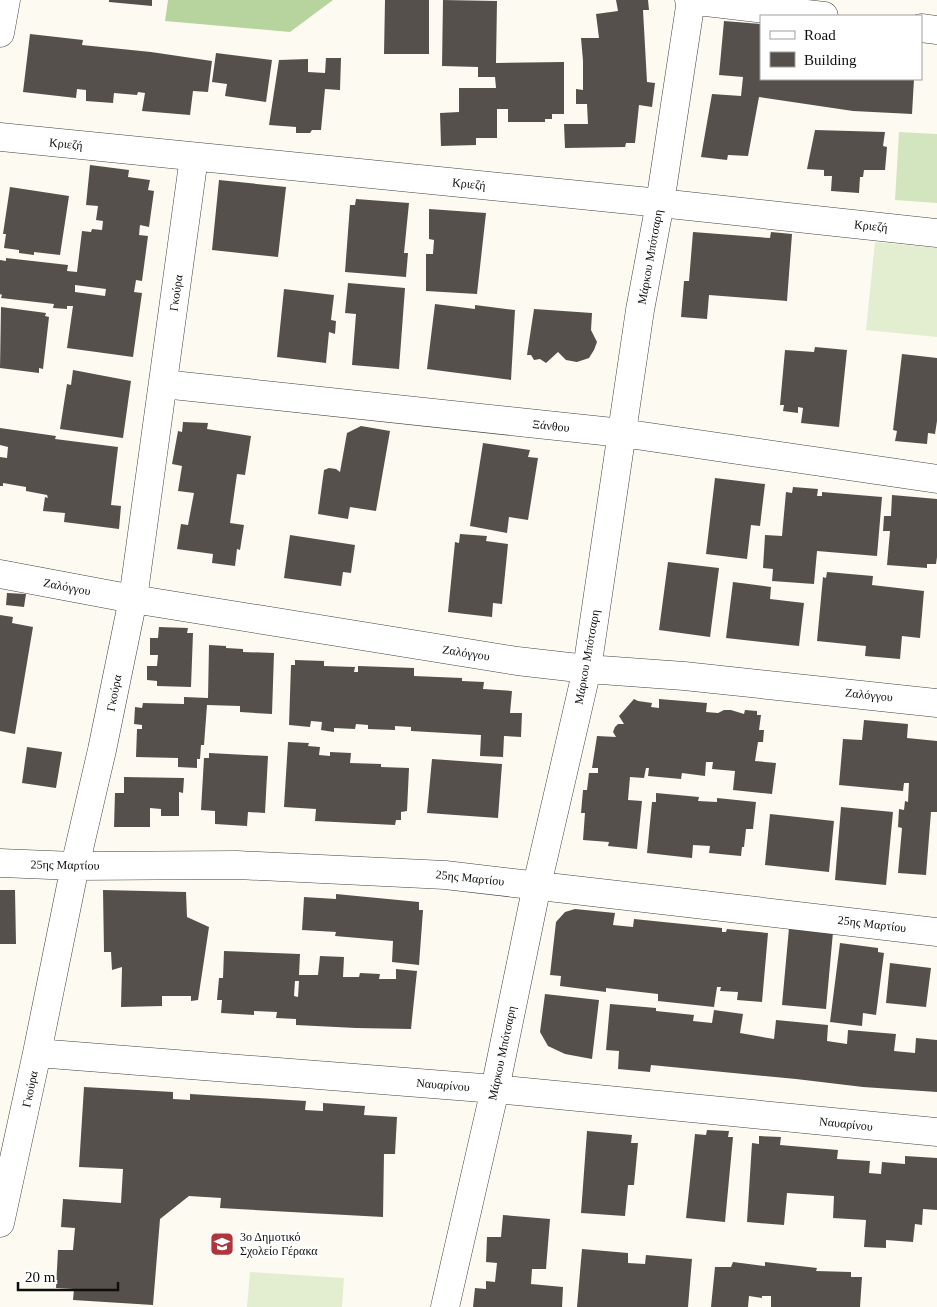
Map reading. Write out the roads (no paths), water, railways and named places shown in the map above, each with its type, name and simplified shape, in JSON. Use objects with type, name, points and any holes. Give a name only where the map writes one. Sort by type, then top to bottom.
[{"type":"street","points":[[0,33],[6,0]]},
{"type":"street","points":[[691,0],[816,15]]},
{"type":"street","name":"Μάρκου Μπότσαρη","points":[[445,1307],[495,1089],[537,885],[587,668],[640,310],[660,202],[691,0]]},
{"type":"street","points":[[922,28],[937,30]]},
{"type":"street","name":"Κριεζή","points":[[0,137],[660,202],[937,233]]},
{"type":"street","name":"Γκούρα","points":[[0,1222],[38,1053],[75,866],[102,750],[133,599],[194,157]]},
{"type":"street","name":"Ξάνθου","points":[[163,384],[622,433],[937,479]]},
{"type":"street","name":"Ζαλόγγου","points":[[0,574],[133,599],[517,661],[937,702]]},
{"type":"street","name":"25ης Μαρτίου","points":[[0,863],[75,866],[237,865],[445,875],[937,932]]},
{"type":"street","name":"Ναυαρίνου","points":[[38,1053],[495,1089],[937,1132]]},
{"type":"place","name":"3ο Δημοτικό Σχολείο Γέρακα","points":[[222,1244]]}]
